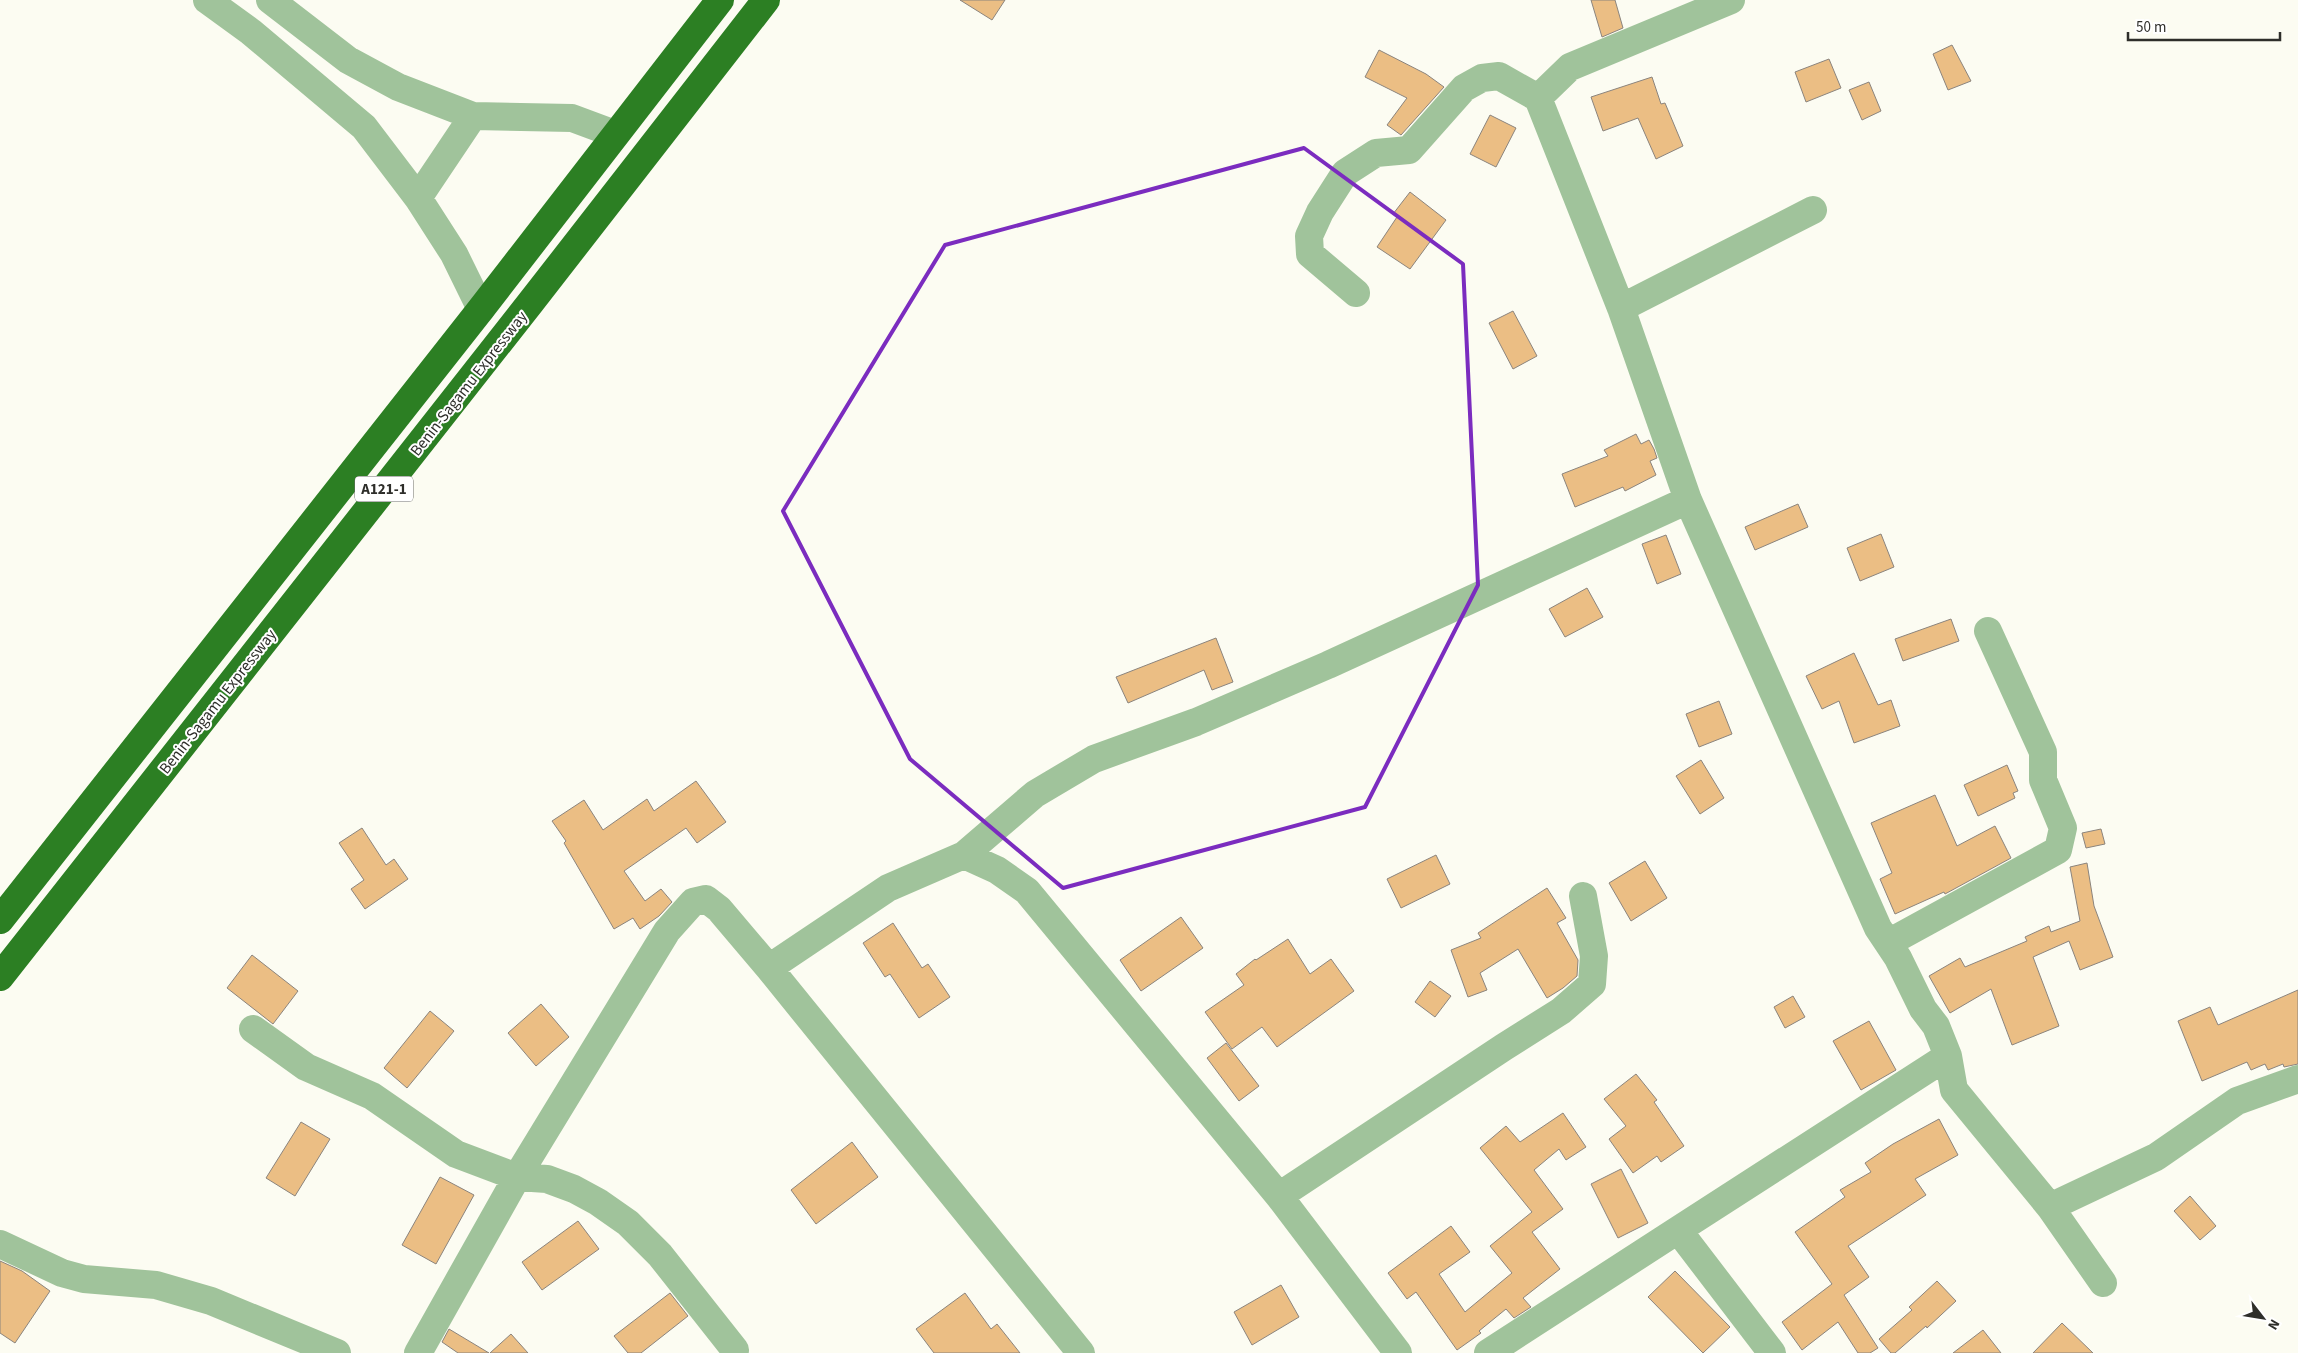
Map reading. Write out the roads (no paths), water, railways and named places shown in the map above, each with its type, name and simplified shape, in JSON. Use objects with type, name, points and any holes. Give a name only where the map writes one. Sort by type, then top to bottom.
[{"type":"highway","name":"A121-1","points":[[0,920],[481,309],[720,0]]},
{"type":"highway","name":"Benin-Sagamu Expressway","points":[[0,977],[766,0]]},
{"type":"street","points":[[207,0],[251,32],[364,127],[418,198],[454,254],[481,309]]},
{"type":"street","points":[[1538,98],[1570,67],[1731,0]]},
{"type":"street","points":[[251,32],[271,1],[348,60],[398,87],[473,116],[572,118],[615,134]]},
{"type":"street","points":[[1356,293],[1310,254],[1309,236],[1320,212],[1345,173],[1376,153],[1409,150],[1464,88],[1482,78],[1500,76],[1538,98],[1621,308],[1688,500],[1878,928],[1898,958],[1923,1009],[1936,1026],[1948,1056],[1954,1090],[2050,1207],[2103,1283]]},
{"type":"street","points":[[418,198],[473,116]]},
{"type":"street","points":[[1621,308],[1813,210]]},
{"type":"street","points":[[769,968],[888,888],[964,855],[1035,794],[1094,759],[1196,722],[1328,666],[1688,500]]},
{"type":"street","points":[[1888,943],[2058,850],[2063,828],[2043,780],[2043,752],[1988,631]]},
{"type":"street","points":[[964,855],[997,870],[1027,891],[1279,1196],[1398,1353]]},
{"type":"street","points":[[1279,1196],[1561,1011],[1592,984],[1594,956],[1583,896]]},
{"type":"street","points":[[418,1353],[517,1178],[667,931],[693,902],[706,899],[719,909],[769,968],[1076,1351]]},
{"type":"street","points":[[253,1029],[306,1067],[372,1096],[456,1154],[517,1178],[547,1179],[574,1189],[628,1223],[660,1255],[736,1350]]},
{"type":"street","points":[[1488,1353],[1948,1056]]},
{"type":"street","points":[[2050,1207],[2156,1157],[2237,1100],[2298,1079]]},
{"type":"street","points":[[1678,1230],[1772,1353]]},
{"type":"street","points":[[0,1244],[62,1273],[84,1279],[156,1285],[211,1301],[337,1353]]}]
